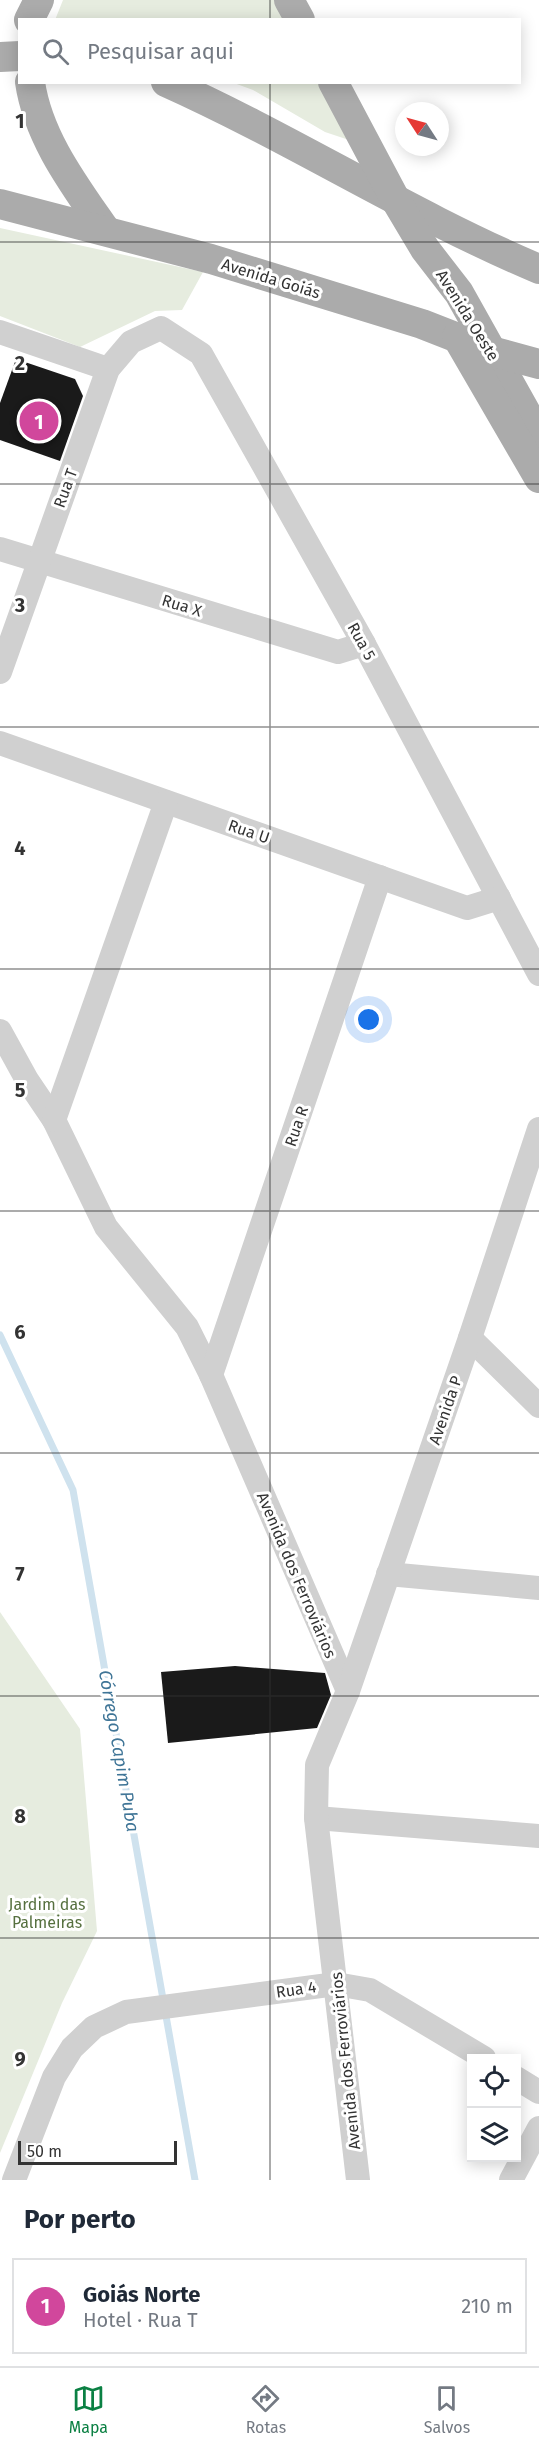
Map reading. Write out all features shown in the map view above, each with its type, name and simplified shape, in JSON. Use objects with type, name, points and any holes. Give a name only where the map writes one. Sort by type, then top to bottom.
[{"type":"main road","points":[[30,18],[39,0]]},
{"type":"main road","points":[[290,0],[299,18]]},
{"type":"main road","points":[[0,57],[18,56]]},
{"type":"main road","points":[[30,84],[34,108],[67,175],[106,231]]},
{"type":"main road","points":[[170,84],[225,109],[539,269]]},
{"type":"main road","name":"Avenida Oeste","points":[[334,84],[394,197],[425,249],[459,293],[491,351],[537,422]]},
{"type":"main road","name":"Avenida Goiás","points":[[0,204],[211,259],[422,324],[491,351],[539,364]]},
{"type":"main road","name":"Avenida Oeste","points":[[457,337],[539,478]]},
{"type":"street","name":"Rua T","points":[[0,672],[108,369],[131,342],[160,328]]},
{"type":"street","name":"Rua 5","points":[[160,328],[201,354],[364,644],[539,974]]},
{"type":"street","points":[[0,332],[108,369]]},
{"type":"street","name":"Rua X","points":[[0,549],[338,652],[364,644]]},
{"type":"street","name":"Rua U","points":[[0,743],[467,908],[499,898]]},
{"type":"street","points":[[54,1120],[166,802]]},
{"type":"street","name":"Rua R","points":[[211,1375],[380,877]]},
{"type":"street","name":"Avenida dos Ferroviários","points":[[0,1031],[27,1080],[54,1120],[106,1227],[187,1327],[211,1375],[348,1691],[317,1765],[316,1818],[358,2180]]},
{"type":"street","name":"Avenida P","points":[[348,1691],[470,1338],[539,1129]]},
{"type":"street","points":[[470,1338],[539,1406]]},
{"type":"street","points":[[388,1574],[539,1588]]},
{"type":"street","points":[[316,1818],[539,1836]]},
{"type":"street","name":"Rua 4","points":[[14,2180],[54,2077],[72,2048],[94,2027],[126,2012],[336,1984],[370,1990],[477,2054]]},
{"type":"street","points":[[521,2081],[539,2092]]},
{"type":"street","points":[[511,2180],[539,2128]]},
{"type":"green space","points":[[63,0],[283,0],[293,18],[56,18]]},
{"type":"green space","points":[[237,84],[327,84],[358,143],[325,132],[253,90]]},
{"type":"green space","points":[[0,228],[203,272],[182,310],[155,311],[80,347],[0,316]]},
{"type":"green space","name":"Jardim das Palmeiras","points":[[0,1612],[80,1729],[97,1931],[62,2003],[0,2153]]},
{"type":"building","points":[[16,359],[75,379],[83,396],[60,461],[0,440],[0,403]]},
{"type":"building","points":[[235,1666],[325,1673],[331,1695],[317,1728],[168,1743],[161,1672]]},
{"type":"waterway","name":"Córrego Capim Puba","points":[[0,1335],[73,1490],[195,2180]]},
{"type":"place","name":"Goiás Norte","points":[[39,421]]}]
